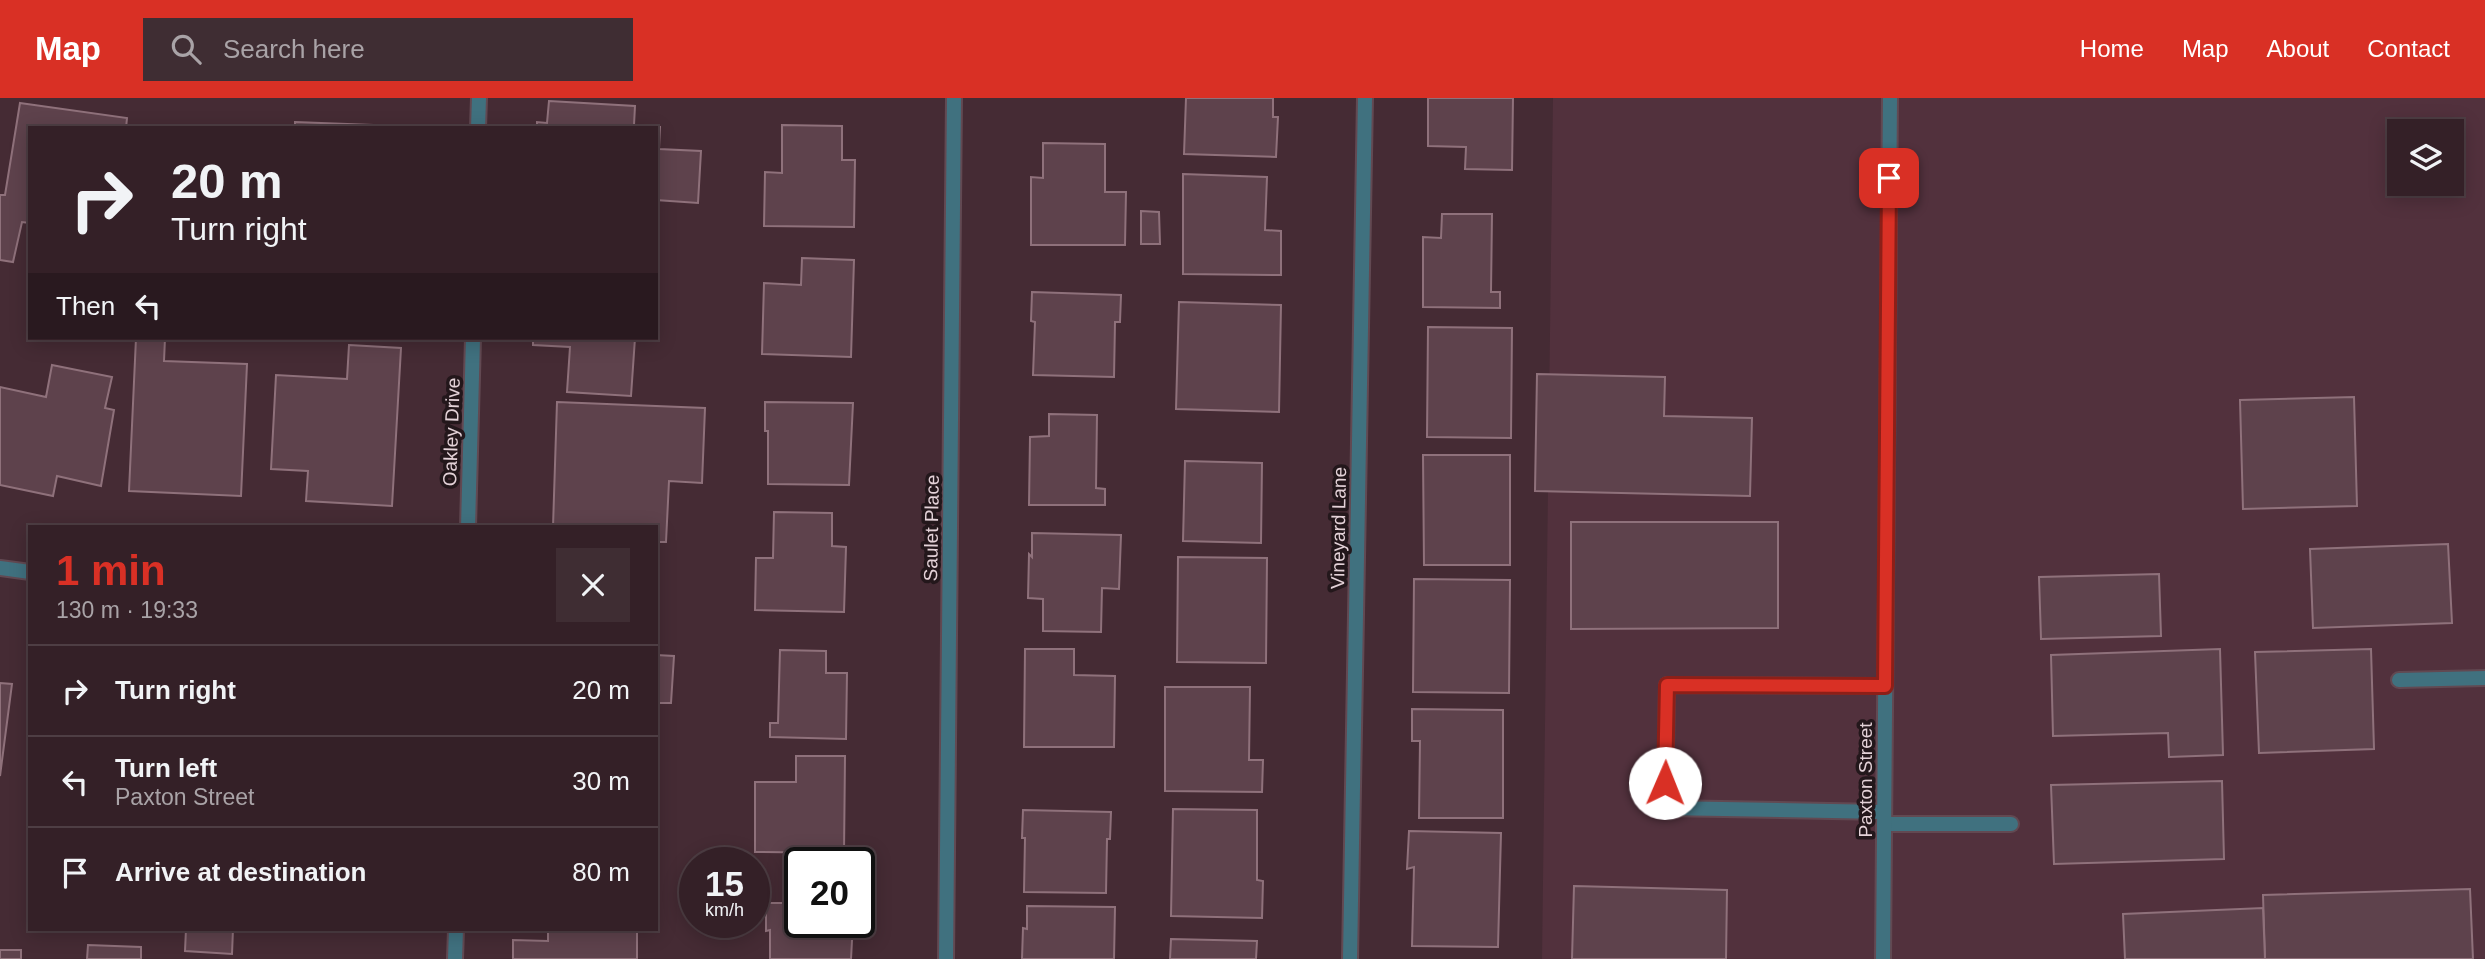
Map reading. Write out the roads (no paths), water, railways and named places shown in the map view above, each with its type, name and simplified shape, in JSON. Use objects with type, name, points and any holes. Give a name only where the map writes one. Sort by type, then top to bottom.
[{"type":"street","points":[[478,126],[479,98]]},
{"type":"street","name":"Saulet Place","points":[[946,959],[954,98]]},
{"type":"street","name":"Vineyard Lane","points":[[1350,959],[1365,98]]},
{"type":"street","name":"Paxton Street","points":[[1883,959],[1889,98]]},
{"type":"street","name":"Oakley Drive","points":[[468,525],[473,340]]},
{"type":"street","points":[[0,568],[28,572]]},
{"type":"street","points":[[2399,680],[2485,678]]},
{"type":"street","points":[[1885,686],[1667,685],[1665,808],[2011,824]]},
{"type":"street","points":[[455,959],[456,931]]}]
